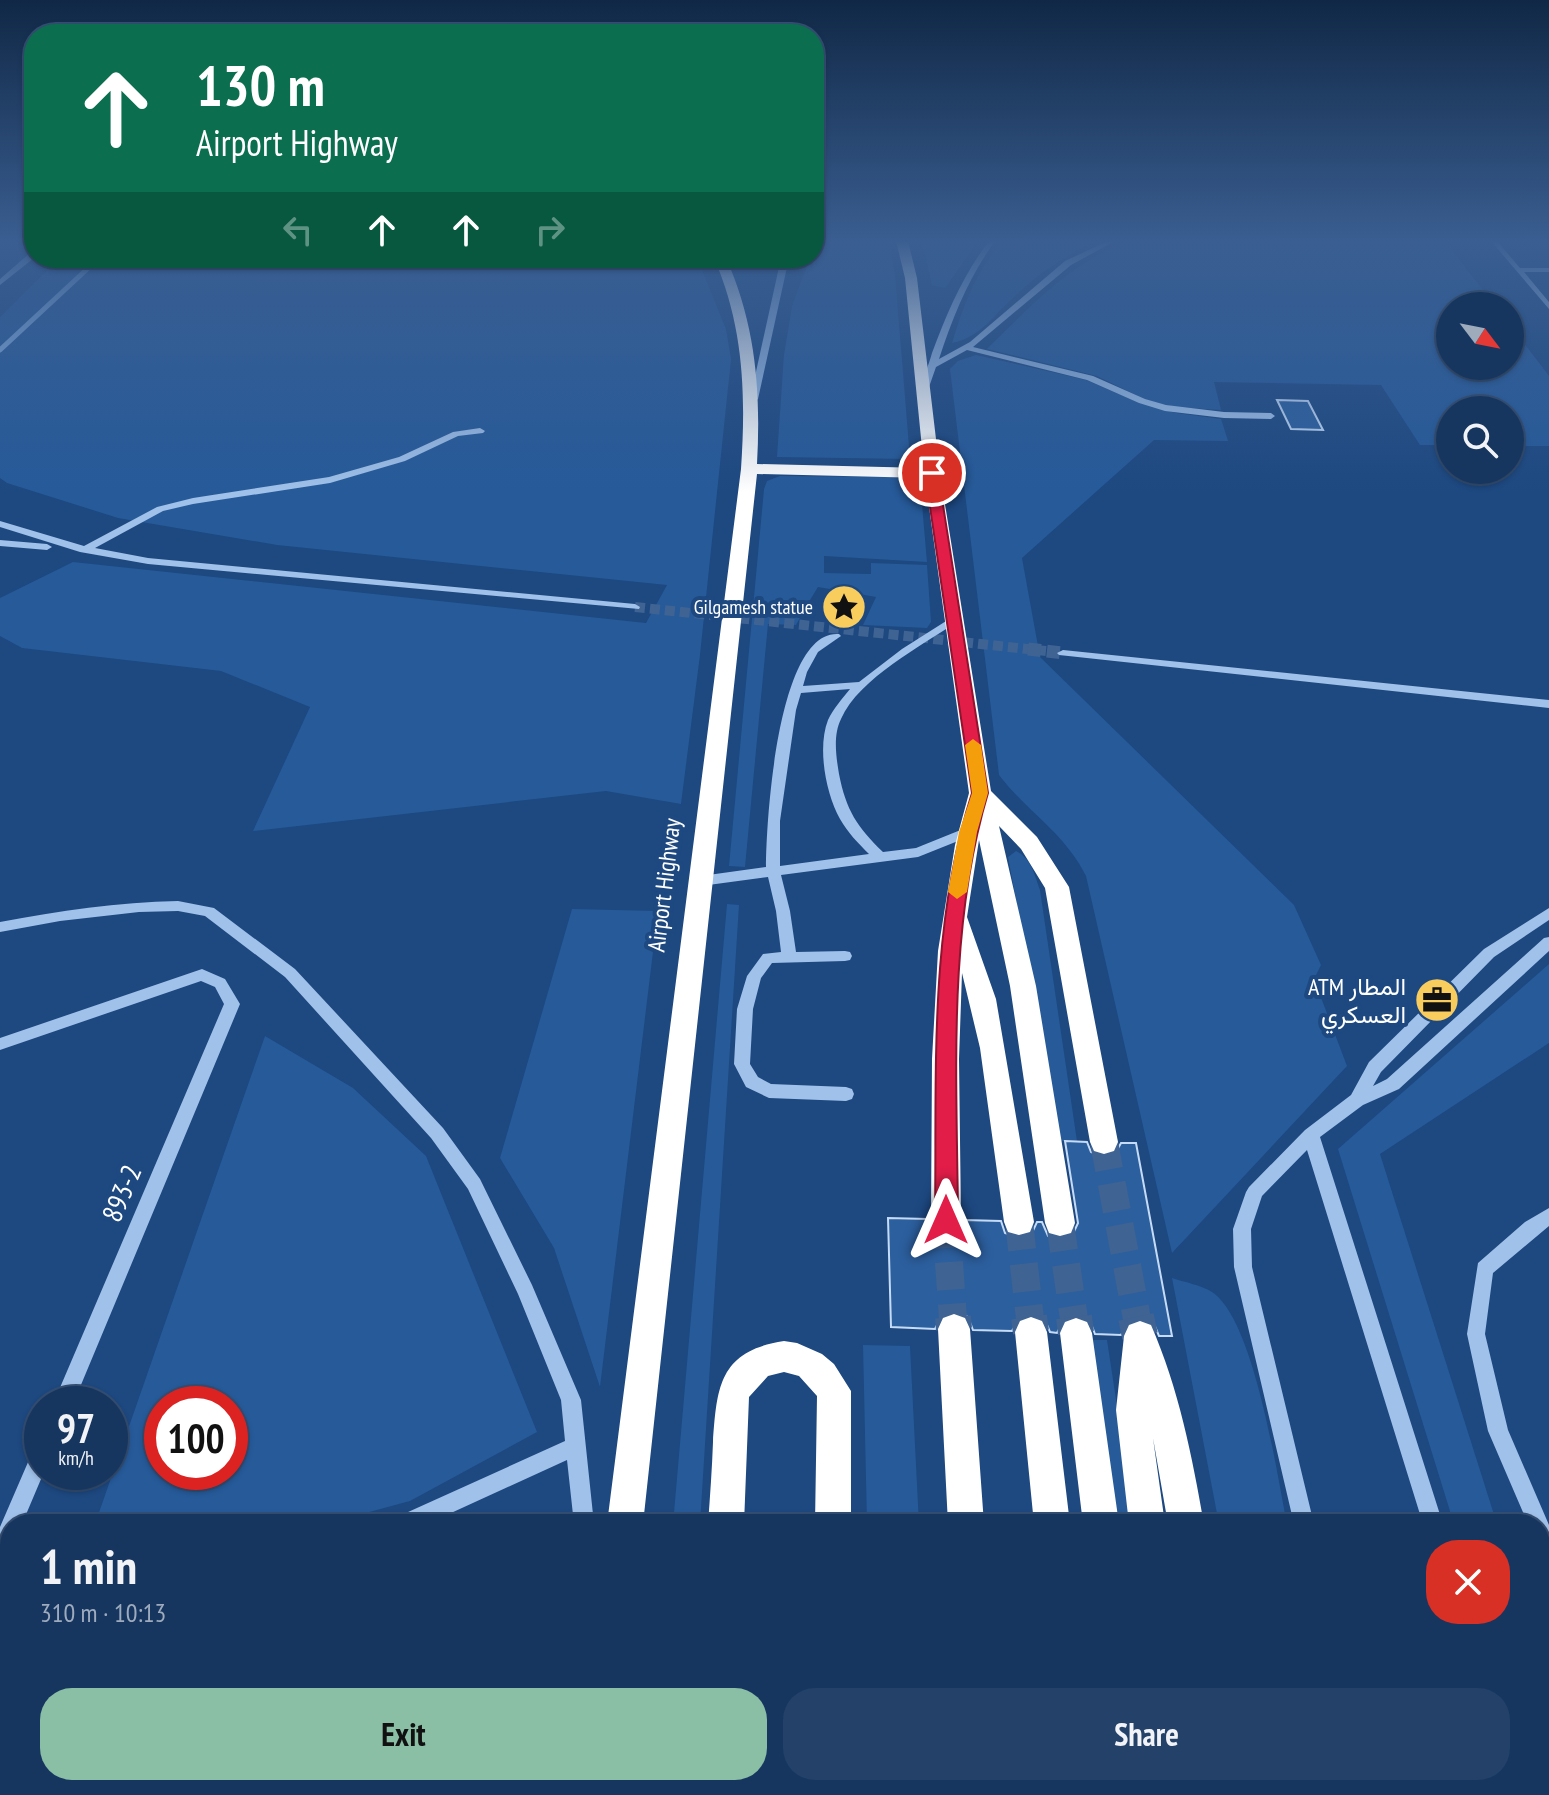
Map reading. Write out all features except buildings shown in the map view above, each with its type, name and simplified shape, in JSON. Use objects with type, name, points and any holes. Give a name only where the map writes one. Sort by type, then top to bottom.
[{"type":"highway","name":"Airport Highway","points":[[626,1514],[749,469],[754,399],[746,325]]},
{"type":"highway","points":[[917,325],[932,473],[980,793],[1023,986],[1060,1223]]},
{"type":"highway","points":[[749,469],[932,473]]},
{"type":"highway","points":[[946,1220],[946,1032],[954,913],[968,832],[980,793]]},
{"type":"highway","points":[[980,793],[1011,821],[1057,887],[1104,1142]]},
{"type":"highway","points":[[954,913],[985,1011],[1019,1222]]},
{"type":"highway","points":[[954,1329],[965,1514]]},
{"type":"highway","points":[[1031,1332],[1051,1514]]},
{"type":"highway","points":[[1076,1333],[1100,1514]]},
{"type":"highway","points":[[1146,1514],[1133,1410],[1140,1336],[1156,1376],[1166,1414],[1184,1514]]},
{"type":"highway","points":[[727,1514],[733,1392],[744,1373],[762,1360],[783,1356],[805,1360],[823,1372],[834,1391],[833,1514]]},
{"type":"street","points":[[754,399],[770,325]]},
{"type":"street","points":[[925,387],[946,325]]},
{"type":"street","points":[[933,365],[967,348],[995,325]]},
{"type":"street","points":[[967,348],[1090,378],[1165,408],[1224,415],[1271,416]]},
{"type":"street","points":[[0,524],[86,550],[160,509],[330,480],[402,459],[456,434],[480,431]]},
{"type":"street","points":[[0,543],[86,550],[148,561],[635,607]]},
{"type":"street","points":[[880,857],[858,837],[838,806],[831,760],[835,718],[862,685],[954,619]]},
{"type":"street","points":[[789,955],[773,870],[773,821],[795,690],[801,672],[813,650],[835,636]]},
{"type":"street","points":[[1063,653],[1549,704]]},
{"type":"street","points":[[795,690],[862,685]]},
{"type":"street","points":[[701,881],[918,852],[968,832]]},
{"type":"street","points":[[0,927],[73,914],[178,906],[209,912],[290,973],[437,1133],[474,1184],[526,1291],[571,1400],[583,1514]]},
{"type":"street","points":[[1357,1100],[1375,1067],[1489,953],[1549,913]]},
{"type":"street","points":[[1302,1514],[1243,1267],[1242,1229],[1255,1192],[1311,1135],[1357,1100],[1393,1084],[1549,942]]},
{"type":"street","points":[[845,956],[789,955],[768,958],[754,976],[745,1009],[742,1064],[752,1082],[769,1091],[846,1094]]},
{"type":"street","name":"893-2","points":[[0,1044],[202,975],[220,983],[232,1004],[71,1386]]},
{"type":"street","points":[[1311,1135],[1430,1514]]},
{"type":"street","points":[[1533,1514],[1498,1431],[1476,1334],[1484,1269],[1549,1216]]},
{"type":"street","points":[[426,1514],[576,1446]]},
{"type":"street","points":[[16,1514],[26,1490]]},
{"type":"shaded area","points":[[0,325],[724,325],[731,359],[681,804],[606,791],[253,831],[310,707],[221,671],[22,648],[0,636],[0,598],[73,562],[646,623],[667,585],[277,545],[118,518],[7,483],[0,478]]},
{"type":"shaded area","points":[[789,325],[899,325],[910,459],[777,457]]},
{"type":"shaded area","points":[[958,325],[985,325],[971,336],[952,343]]},
{"type":"shaded area","points":[[1012,325],[1436,325],[1436,380],[1524,380],[1524,343],[1549,376],[1549,446],[1524,446],[1524,396],[1436,396],[1436,445],[1420,445],[1381,385],[1214,382],[1221,410],[1175,407],[1148,401],[1097,376],[987,349]]},
{"type":"shaded area","points":[[976,355],[1086,380],[1140,403],[1176,413],[1221,419],[1228,441],[1154,440],[1022,558],[1040,657],[1294,905],[1321,965],[1314,979],[1347,1066],[1172,1253],[1086,876],[1067,847],[999,775],[950,369],[958,361]]},
{"type":"shaded area","points":[[780,476],[912,477],[920,481],[927,562],[824,556],[824,573],[871,574],[871,563],[927,565],[931,622],[927,628],[863,625],[876,597],[818,587],[807,605],[784,602],[779,613],[801,616],[796,625],[768,624],[745,867],[729,866],[764,489],[767,481]]},
{"type":"shaded area","points":[[1016,851],[1029,863],[1040,890],[1077,1141],[1061,1141],[1008,857]]},
{"type":"shaded area","points":[[727,904],[739,905],[701,1514],[674,1514]]},
{"type":"shaded area","points":[[572,909],[658,911],[600,1387],[554,1248],[500,1158]]},
{"type":"shaded area","points":[[1549,964],[1549,1043],[1380,1154],[1494,1514],[1451,1514],[1338,1149]]},
{"type":"shaded area","points":[[265,1036],[353,1088],[426,1156],[537,1432],[410,1501],[362,1514],[98,1514],[107,1490],[128,1490],[128,1429]]},
{"type":"shaded area","points":[[1172,1278],[1212,1292],[1227,1308],[1240,1333],[1262,1399],[1285,1514],[1217,1514]]},
{"type":"shaded area","points":[[1085,1340],[1107,1340],[1133,1514],[1110,1514]]},
{"type":"shaded area","points":[[863,1345],[910,1346],[918,1514],[867,1514]]},
{"type":"waterway","points":[[0,350],[27,325]]},
{"type":"tunnel","points":[[635,607],[1038,650]]},
{"type":"tunnel","points":[[1028,649],[1038,650]]},
{"type":"tunnel","points":[[1038,650],[1046,651]]},
{"type":"tunnel","points":[[1038,650],[1063,653]]},
{"type":"tunnel","points":[[1104,1142],[1137,1319]]},
{"type":"tunnel","points":[[946,1220],[953,1319]]},
{"type":"tunnel","points":[[1019,1222],[1030,1319]]},
{"type":"tunnel","points":[[1060,1223],[1074,1319]]},
{"type":"tunnel","points":[[953,1317],[954,1329]]},
{"type":"tunnel","points":[[1029,1317],[1031,1332]]},
{"type":"tunnel","points":[[1074,1317],[1076,1333]]},
{"type":"tunnel","points":[[1136,1317],[1140,1336]]},
{"type":"slow traffic","points":[[957,892],[968,832],[980,793],[973,745]]},
{"type":"place","name":"Gilgamesh statue","points":[[844,607]]},
{"type":"place","name":"ATM المطار العسكري","points":[[1437,1000]]},
{"type":"route","points":[[932,473],[980,793],[968,832],[954,913],[946,1063],[946,1220]]}]
